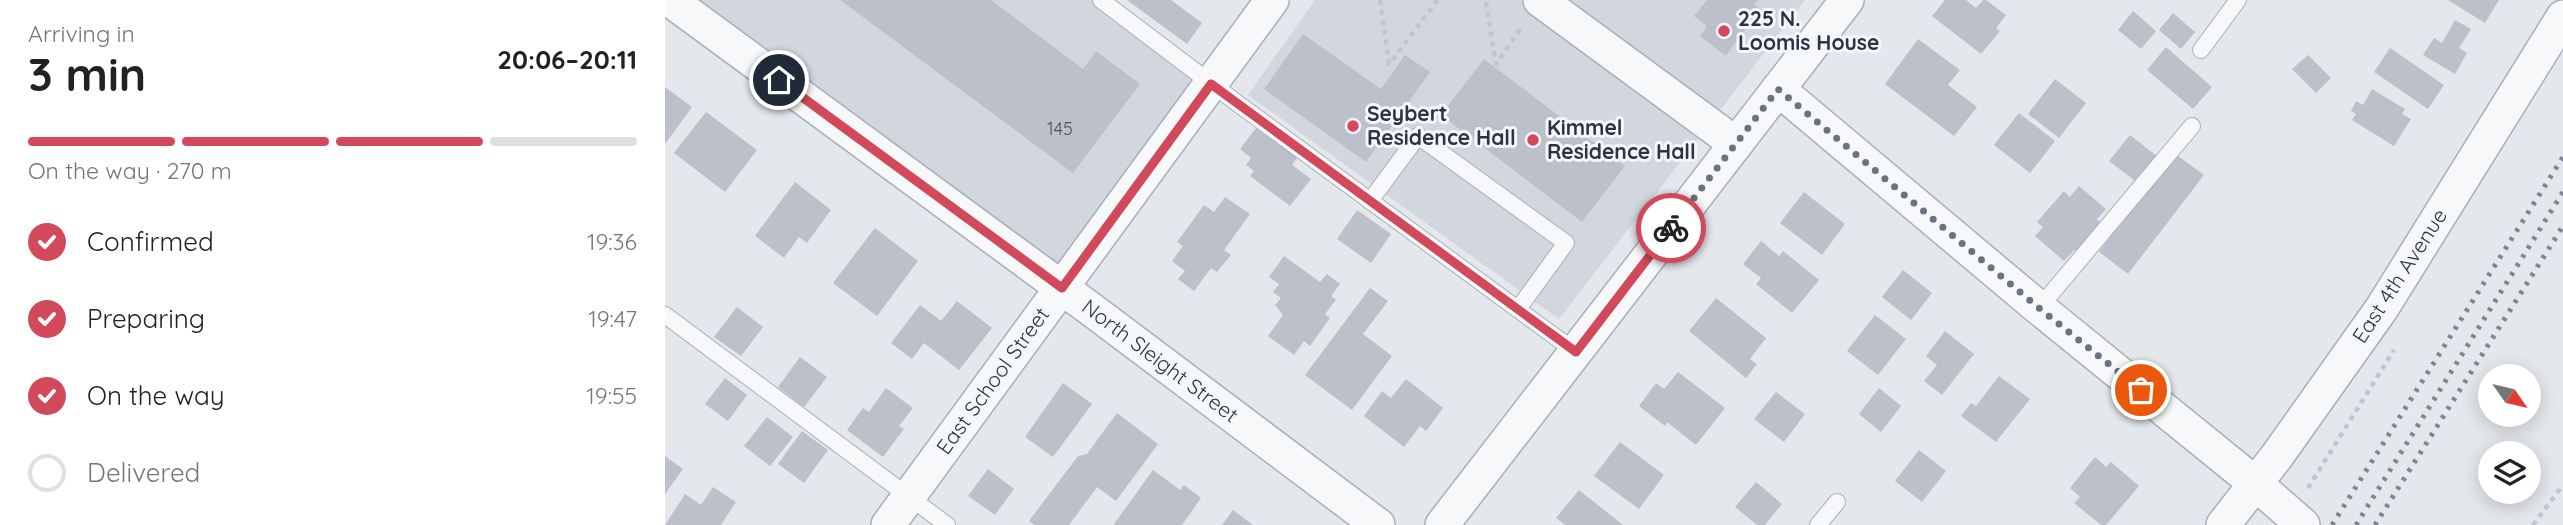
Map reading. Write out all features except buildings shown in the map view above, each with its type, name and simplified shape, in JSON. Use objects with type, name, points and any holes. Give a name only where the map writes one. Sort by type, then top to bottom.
[{"type":"street","name":"North Sleight Street","points":[[670,0],[1062,288],[1378,525]]},
{"type":"street","name":"East School Street","points":[[888,525],[1272,0]]},
{"type":"street","points":[[1540,0],[1736,144]]},
{"type":"street","points":[[1442,525],[1847,0]]},
{"type":"street","name":"East 4th Avenue","points":[[2223,525],[2256,484],[2382,308],[2561,11]]},
{"type":"street","points":[[1778,89],[2303,525]]},
{"type":"lane","points":[[1101,0],[1576,352]]},
{"type":"lane","points":[[2201,50],[2238,0]]},
{"type":"lane","points":[[2039,308],[2192,126]]},
{"type":"lane","points":[[1370,201],[1419,136],[1566,243],[1518,309]]},
{"type":"lane","points":[[665,315],[947,525]]},
{"type":"lane","points":[[1818,525],[1837,502]]},
{"type":"path","points":[[1380,0],[1389,64],[1438,0]]},
{"type":"path","points":[[1486,2],[1496,64],[1521,28]]},
{"type":"path","points":[[2533,525],[2563,485]]},
{"type":"shaded area","points":[[688,0],[1101,0],[1205,78],[1062,268]]},
{"type":"shaded area","points":[[1315,0],[1805,0],[1559,319],[1248,95]]},
{"type":"railway","points":[[2332,525],[2563,157]]},
{"type":"railway","points":[[2356,525],[2563,192]]},
{"type":"railway","points":[[2375,525],[2563,226]]},
{"type":"way so far","points":[[1671,228],[1778,89],[2141,390]]},
{"type":"place","name":"225 N. Loomis House","points":[[1724,31]]},
{"type":"place","name":"Seybert Residence Hall","points":[[1353,126]]},
{"type":"place","name":"Kimmel Residence Hall","points":[[1533,140]]},
{"type":"route","points":[[779,80],[1062,288],[1211,84],[1576,352],[1671,228]]}]
